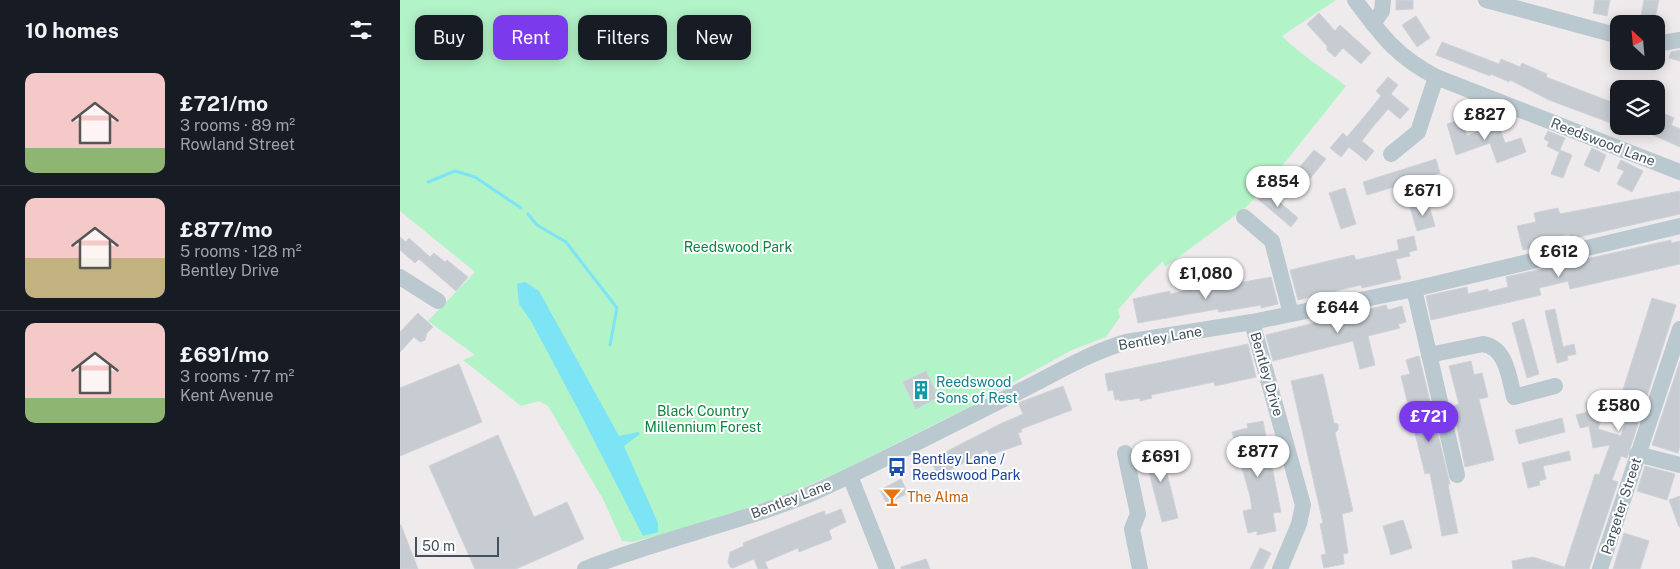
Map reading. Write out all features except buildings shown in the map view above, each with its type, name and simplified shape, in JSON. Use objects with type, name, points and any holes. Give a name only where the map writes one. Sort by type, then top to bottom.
[{"type":"street","name":"Reedswood Lane","points":[[1355,0],[1382,37],[1410,64],[1436,77],[1680,172]]},
{"type":"street","points":[[1373,24],[1382,11],[1383,0]]},
{"type":"street","points":[[1486,0],[1610,34]]},
{"type":"street","points":[[1665,42],[1680,40]]},
{"type":"street","points":[[1391,154],[1418,132],[1436,77]]},
{"type":"street","points":[[1244,217],[1272,242],[1291,314]]},
{"type":"street","name":"Bentley Lane","points":[[585,569],[666,539],[786,504],[850,476],[1083,357],[1126,342],[1252,322],[1414,289],[1680,226]]},
{"type":"street","points":[[401,280],[438,301]]},
{"type":"street","points":[[1414,289],[1457,475]]},
{"type":"street","name":"Bentley Drive","points":[[1252,322],[1303,505],[1299,524],[1280,569]]},
{"type":"street","name":"Pargeter Street","points":[[1600,569],[1637,454],[1678,338]]},
{"type":"street","points":[[1429,355],[1483,344],[1489,345],[1502,355],[1514,397],[1555,386]]},
{"type":"street","points":[[1125,453],[1138,514],[1132,529],[1140,569]]},
{"type":"street","points":[[1637,454],[1680,465]]},
{"type":"street","points":[[850,476],[887,569]]},
{"type":"green space","name":"Reedswood Park","points":[[400,0],[1336,0],[1282,36],[1305,56],[1346,86],[1262,191],[1245,208],[1165,267],[1163,261],[1144,280],[1118,310],[1120,317],[1106,337],[1072,350],[969,407],[847,468],[787,495],[665,534],[632,542],[622,541],[603,499],[548,406],[539,401],[521,406],[463,360],[475,355],[428,321],[475,272],[400,211]]},
{"type":"water","points":[[525,282],[539,291],[619,436],[638,432],[640,434],[624,446],[658,523],[658,532],[643,536],[531,321],[519,304],[517,284]]},
{"type":"waterway","points":[[428,182],[455,171],[475,177],[521,208]]},
{"type":"waterway","points":[[528,214],[537,225],[566,242],[617,308],[610,345]]},
{"type":"place","name":"Reedswood Sons of Rest","points":[[921,390]]},
{"type":"place","name":"Bentley Lane / Reedswood Park","points":[[897,467]]},
{"type":"place","name":"The Alma","points":[[892,497]]},
{"type":"park label","name":"Black Country Millennium Forest","points":[[703,420]]}]
